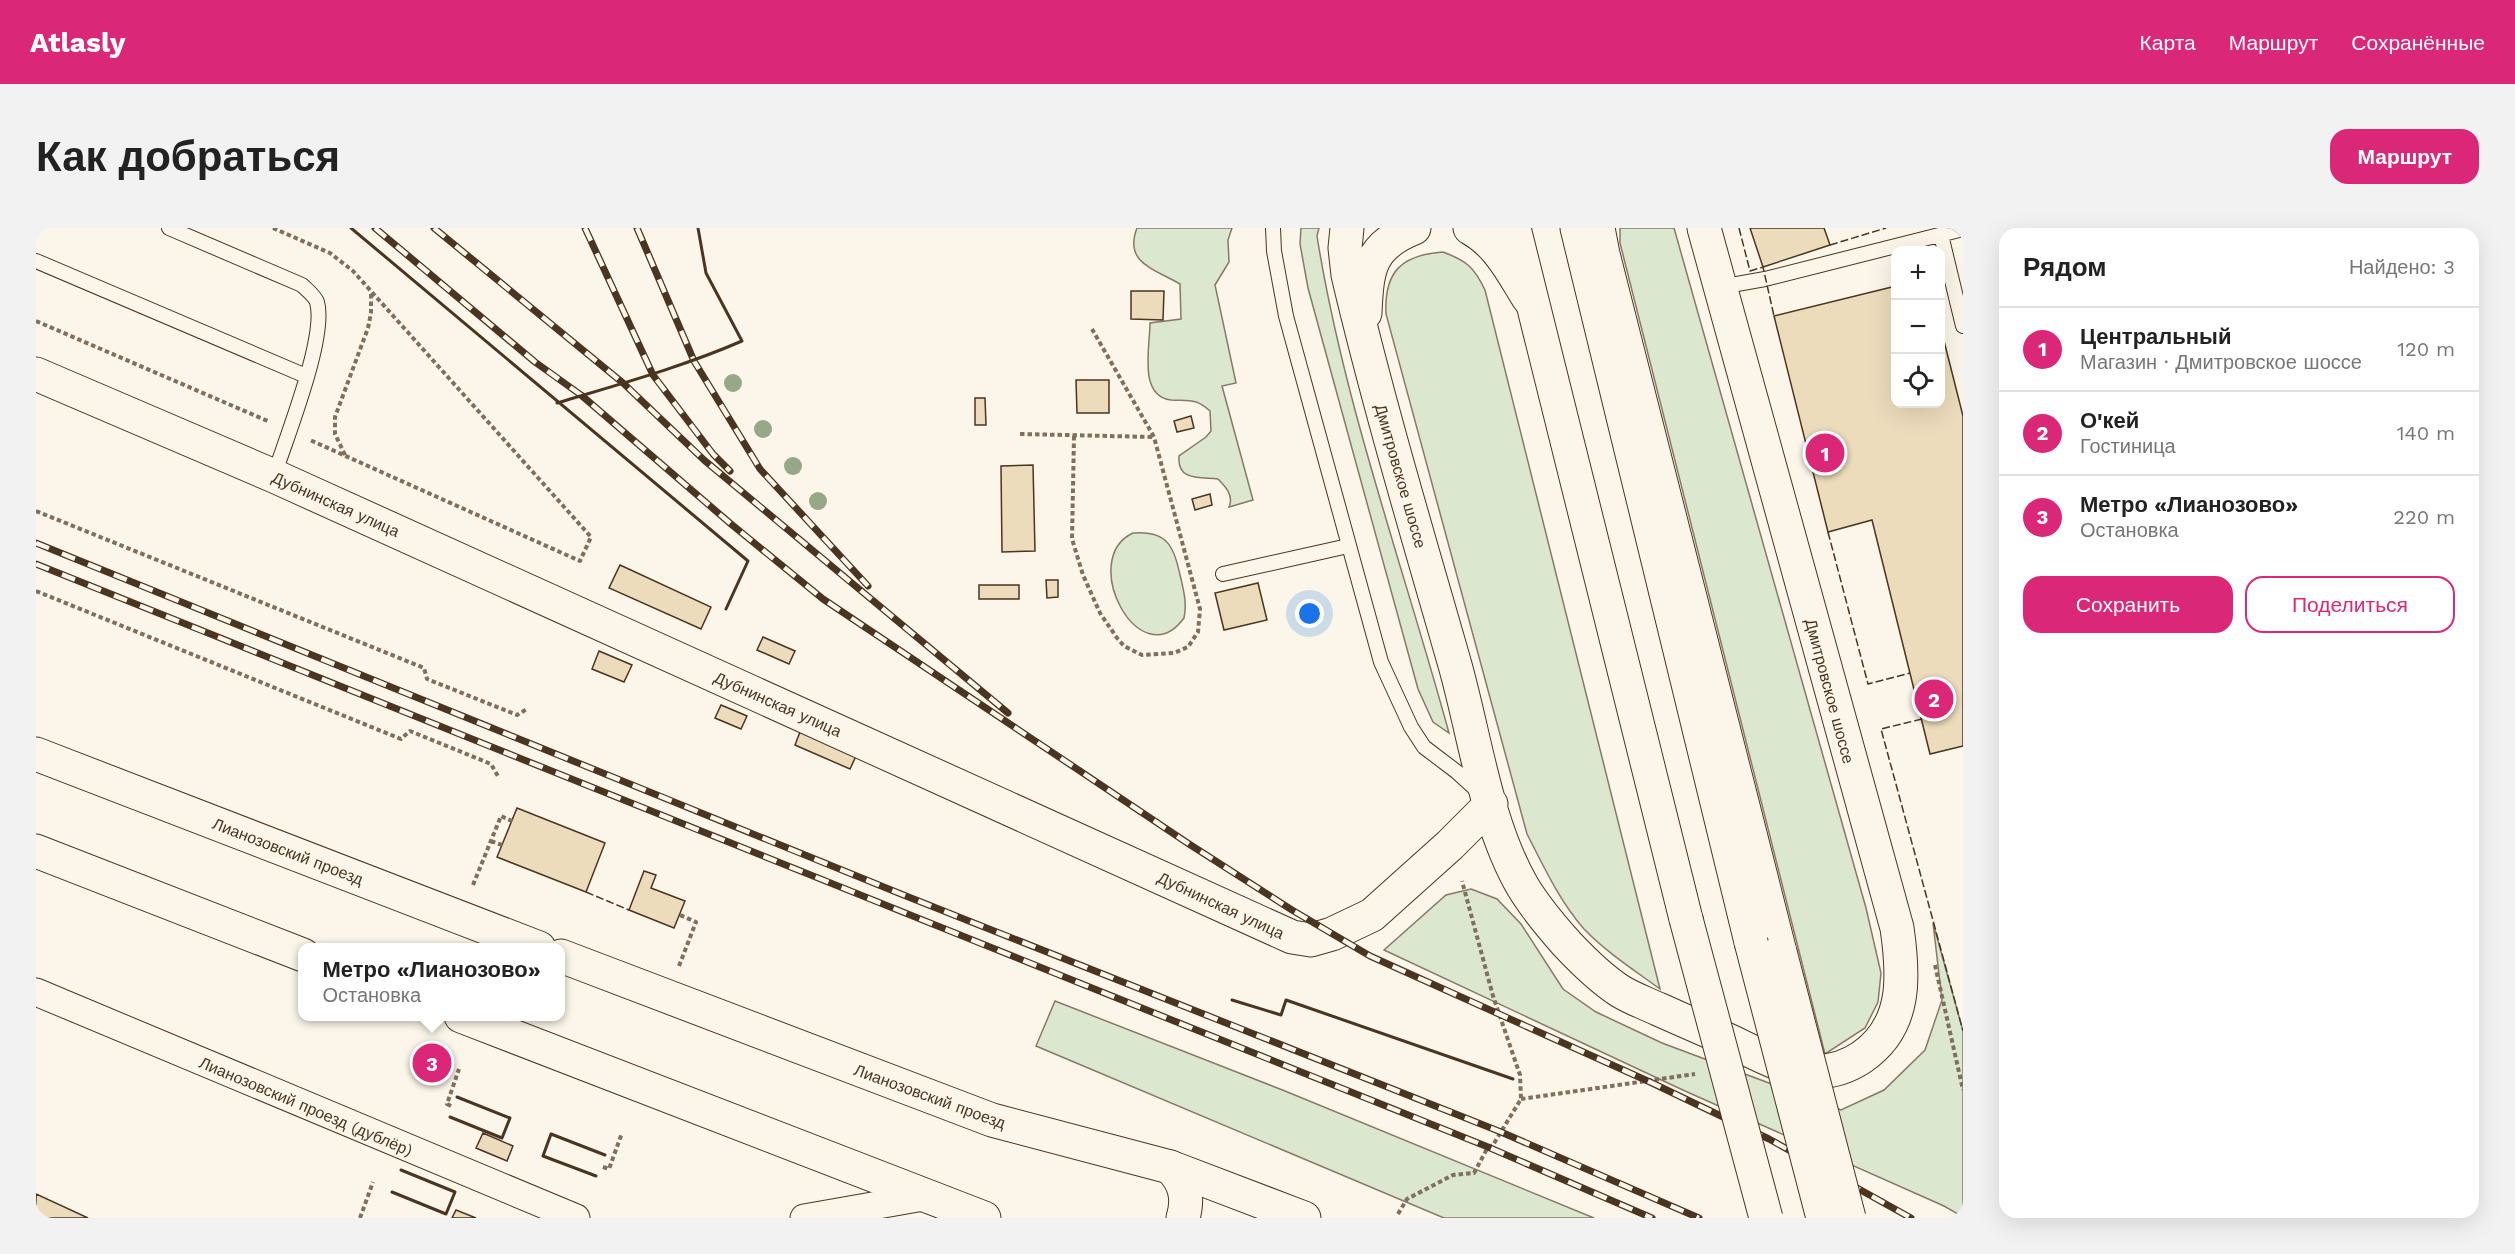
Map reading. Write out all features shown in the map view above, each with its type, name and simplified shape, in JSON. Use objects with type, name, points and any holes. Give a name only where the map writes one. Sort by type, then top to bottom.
[{"type":"street","name":"Дмитровское шоссе","points":[[1347,228],[1348,275],[1391,444],[1456,670],[1491,804],[1504,847],[1522,886],[1541,913],[1595,973],[1623,993],[1778,1063],[1808,1072],[1831,1072],[1855,1061],[1873,1049],[1886,1035],[1895,1015],[1901,984],[1897,928],[1703,231]]},
{"type":"street","name":"Дмитровское шоссе","points":[[1364,342],[1366,278],[1377,253],[1397,235],[1414,228]]},
{"type":"street","points":[[1470,228],[1485,236],[1532,304]]},
{"type":"street","points":[[1514,228],[1686,919],[1766,1218]]},
{"type":"street","points":[[1577,228],[1766,947],[1849,1218]]},
{"type":"street","points":[[1598,228],[1766,947],[1823,1218]]},
{"type":"street","name":"Дубнинская улица","points":[[36,374],[274,476],[1292,937],[1311,940],[1332,934],[1372,915],[1450,845],[1491,804]]},
{"type":"street","name":"Лианозовский проезд","points":[[36,754],[526,943]]},
{"type":"street","points":[[36,852],[298,953]]},
{"type":"street","name":"Лианозовский проезд","points":[[565,958],[992,1120],[1178,1170],[1304,1218]]},
{"type":"street","name":"Лианозовский проезд (дублёр)","points":[[36,992],[574,1218]]},
{"type":"street","points":[[471,1021],[984,1218]]},
{"type":"street","points":[[1178,1170],[1187,1197],[1184,1218]]},
{"type":"street","points":[[1178,1170],[1222,1198],[1240,1218]]},
{"type":"street","points":[[804,1218],[929,1196]]},
{"type":"lane","points":[[169,228],[302,285],[317,301],[319,327],[274,476]]},
{"type":"lane","points":[[1273,228],[1274,251],[1286,316],[1381,662],[1411,727],[1424,747],[1457,772],[1491,804]]},
{"type":"lane","points":[[1718,287],[1758,280],[1963,229]]},
{"type":"lane","points":[[1941,235],[1963,326]]},
{"type":"lane","points":[[36,261],[306,376]]},
{"type":"lane","points":[[1223,574],[1348,546]]},
{"type":"path","points":[[273,228],[330,253],[353,271],[591,537],[580,561]]},
{"type":"path","points":[[345,456],[335,434],[335,417],[368,328],[371,291]]},
{"type":"path","points":[[1074,435],[1072,539],[1083,575],[1100,613],[1124,646],[1142,655],[1156,656],[1174,653],[1188,647],[1198,632],[1200,609],[1154,437],[1092,329]]},
{"type":"path","points":[[1020,434],[1154,437]]},
{"type":"path","points":[[36,511],[424,668],[427,679],[517,715],[527,709]]},
{"type":"path","points":[[36,591],[401,739],[410,731],[490,764],[499,778]]},
{"type":"path","points":[[473,885],[501,816],[512,821]]},
{"type":"path","points":[[491,841],[502,845]]},
{"type":"path","points":[[1398,1214],[1407,1199],[1453,1175],[1474,1173],[1488,1147],[1493,1145],[1521,1099],[1520,1075],[1493,996],[1462,881]]},
{"type":"path","points":[[679,967],[696,922],[680,915]]},
{"type":"path","points":[[1932,955],[1963,1090]]},
{"type":"path","points":[[451,1106],[447,1104],[459,1069]]},
{"type":"path","points":[[1521,1099],[1705,1073]]},
{"type":"path","points":[[603,1167],[609,1169],[622,1133]]},
{"type":"path","points":[[360,1218],[373,1182]]},
{"type":"green space","points":[[1137,228],[1232,228],[1228,240],[1229,262],[1215,285],[1236,383],[1222,386],[1253,500],[1229,507],[1230,495],[1218,479],[1185,474],[1179,464],[1179,456],[1211,431],[1210,411],[1196,402],[1161,397],[1154,390],[1150,380],[1148,357],[1150,323],[1181,319],[1180,284],[1153,270],[1138,258],[1134,240]]},
{"type":"green space","points":[[1301,228],[1319,228],[1317,236],[1343,362],[1376,486],[1449,733],[1433,722],[1418,689],[1308,288],[1300,244]]},
{"type":"green space","points":[[1620,228],[1674,228],[1866,908],[1881,973],[1878,1002],[1865,1028],[1825,1054],[1620,243]]},
{"type":"green space","points":[[1443,252],[1458,258],[1469,266],[1485,290],[1660,989],[1611,953],[1575,919],[1527,834],[1386,314],[1388,287],[1398,268],[1416,257]]},
{"type":"green space","points":[[1133,533],[1145,533],[1163,538],[1176,559],[1184,593],[1185,613],[1184,618],[1167,633],[1150,634],[1134,624],[1121,608],[1113,587],[1111,566],[1117,547]]},
{"type":"green space","points":[[1471,889],[1497,899],[1521,924],[1563,989],[1596,1012],[1662,1043],[1841,1110],[1884,1090],[1925,1050],[1942,1000],[1933,923],[1963,1031],[1963,1217],[1944,1206],[1685,1091],[1384,950],[1446,895]]},
{"type":"green space","points":[[1055,1001],[1285,1091],[1594,1218],[1444,1218],[1036,1046]]},
{"type":"building","points":[[1750,228],[1824,228],[1830,245],[1763,267]]},
{"type":"building","points":[[1891,287],[1891,408],[1945,408],[1945,345],[1963,416],[1963,746],[1930,754],[1872,520],[1828,532],[1774,316]]},
{"type":"building","points":[[1131,291],[1164,291],[1163,320],[1131,319]]},
{"type":"building","points":[[1076,380],[1109,380],[1109,413],[1077,413]]},
{"type":"building","points":[[975,398],[985,398],[986,425],[975,425]]},
{"type":"building","points":[[1191,416],[1194,428],[1177,432],[1174,421]]},
{"type":"building","points":[[1033,465],[1035,551],[1002,552],[1001,466]]},
{"type":"building","points":[[1210,494],[1212,505],[1195,510],[1192,499]]},
{"type":"building","points":[[620,565],[711,607],[701,629],[609,588]]},
{"type":"building","points":[[1046,580],[1058,580],[1058,597],[1047,598]]},
{"type":"building","points":[[1258,583],[1267,620],[1224,630],[1215,593]]},
{"type":"building","points":[[979,585],[1019,585],[1019,599],[979,599]]},
{"type":"building","points":[[763,637],[795,651],[789,664],[757,650]]},
{"type":"building","points":[[599,651],[632,665],[624,682],[592,669]]},
{"type":"building","points":[[721,705],[747,716],[741,729],[715,718]]},
{"type":"building","points":[[800,732],[856,756],[850,769],[795,745]]},
{"type":"building","points":[[517,808],[605,843],[586,892],[497,857]]},
{"type":"building","points":[[644,871],[656,875],[651,888],[685,901],[674,928],[629,910]]},
{"type":"building","points":[[483,1133],[513,1146],[507,1161],[476,1148]]},
{"type":"building","points":[[36,1194],[88,1218],[36,1218]]},
{"type":"building","points":[[456,1210],[476,1218],[452,1218]]},
{"type":"railway","points":[[375,228],[535,362],[581,395],[731,524],[823,599],[1189,844],[1292,910],[1370,956],[1650,1082],[1769,1139],[1911,1218]]},
{"type":"railway","points":[[434,228],[623,383],[704,460],[1008,713]]},
{"type":"railway","points":[[585,228],[653,375],[713,454],[730,471]]},
{"type":"railway","points":[[637,228],[694,361],[760,469],[868,586]]},
{"type":"railway","points":[[36,543],[901,894],[1501,1132],[1699,1218]]},
{"type":"railway","points":[[36,564],[1488,1147],[1652,1218]]},
{"type":"fence","points":[[1739,228],[1750,271],[1763,267],[1774,316]]},
{"type":"fence","points":[[1830,245],[1886,228]]},
{"type":"fence","points":[[1828,532],[1868,684],[1910,673]]},
{"type":"fence","points":[[1922,719],[1881,729],[1963,1031]]},
{"type":"fence","points":[[586,892],[629,910]]},
{"type":"wall","points":[[351,228],[748,561],[726,609]]},
{"type":"wall","points":[[557,403],[674,367],[742,341],[706,273],[698,228]]},
{"type":"wall","points":[[1232,1000],[1281,1015],[1286,1000],[1513,1079]]},
{"type":"wall","points":[[450,1117],[502,1138],[510,1118],[457,1097]]},
{"type":"wall","points":[[596,1176],[543,1156],[551,1134],[605,1155]]},
{"type":"wall","points":[[392,1192],[446,1214],[455,1192],[401,1170]]},
{"type":"place","name":"Центральный","points":[[1825,453]]},
{"type":"place","name":"О'кей","points":[[1934,699]]},
{"type":"place","name":"Метро «Лианозово»","points":[[432,1063]]}]
